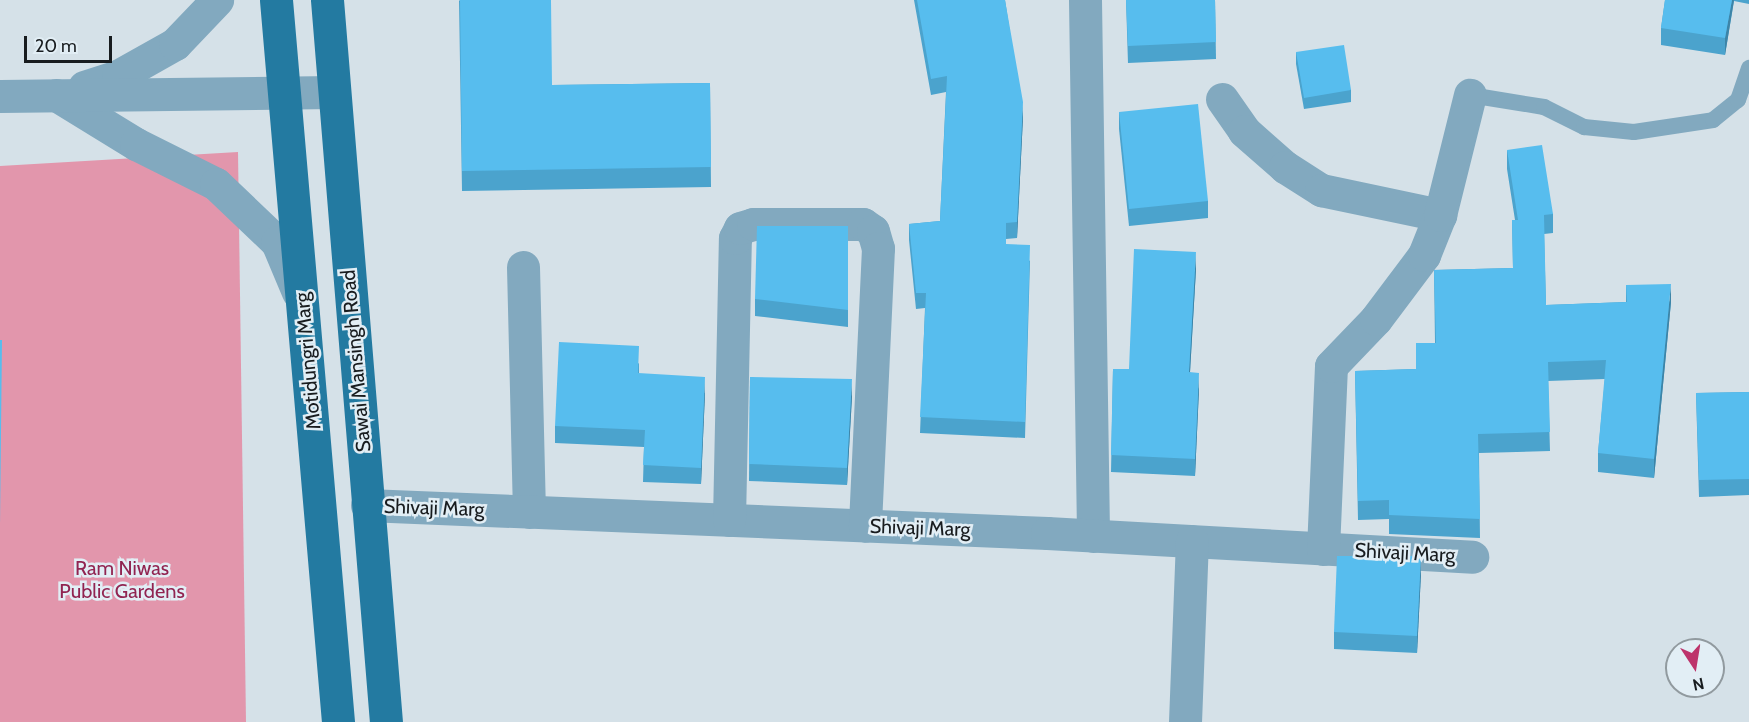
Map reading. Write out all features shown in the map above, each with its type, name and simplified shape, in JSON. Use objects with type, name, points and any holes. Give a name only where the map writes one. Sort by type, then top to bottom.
[{"type":"main road","name":"Motidungri Marg","points":[[276,0],[338,722]]},
{"type":"main road","name":"Sawai Mansingh Road","points":[[327,0],[386,722]]},
{"type":"street","points":[[56,95],[118,76],[174,44],[217,0]]},
{"type":"street","points":[[1085,0],[1093,536]]},
{"type":"street","points":[[0,96],[334,92]]},
{"type":"street","points":[[56,95],[136,144],[216,184],[277,242],[303,302]]},
{"type":"street","points":[[1323,549],[1331,366],[1376,319],[1424,255],[1440,215],[1470,95]]},
{"type":"street","points":[[1222,99],[1244,131],[1285,167],[1321,190],[1440,215]]},
{"type":"street","points":[[729,520],[735,238],[740,228],[753,224],[863,224],[873,231],[878,248],[865,526]]},
{"type":"street","points":[[524,267],[529,512]]},
{"type":"street","name":"Shivaji Marg","points":[[367,506],[1093,536],[1472,557]]},
{"type":"street","points":[[1185,722],[1192,541]]},
{"type":"lane","points":[[1470,95],[1544,106],[1584,127],[1634,132],[1713,120],[1738,100],[1749,68]]},
{"type":"green space","name":"Ram Niwas Public Gardens","points":[[238,152],[246,722],[0,722],[0,166]]},
{"type":"building","points":[[460,0],[551,0],[552,85],[710,83],[711,167],[462,171]]},
{"type":"building","points":[[917,0],[1005,0],[1023,102],[1017,222],[1006,223],[1006,244],[1030,245],[1025,422],[920,417],[926,293],[916,293],[909,224],[940,221],[947,76],[931,79]]},
{"type":"building","points":[[1126,0],[1215,0],[1216,42],[1128,46]]},
{"type":"building","points":[[1665,0],[1732,0],[1725,38],[1661,28]]},
{"type":"building","points":[[1344,45],[1351,90],[1304,98],[1296,52]]},
{"type":"building","points":[[1198,104],[1208,201],[1129,209],[1119,112]]},
{"type":"building","points":[[1542,145],[1553,214],[1544,215],[1546,305],[1627,302],[1626,285],[1671,284],[1654,459],[1598,453],[1606,360],[1548,362],[1550,432],[1478,434],[1480,519],[1389,515],[1389,500],[1358,501],[1355,371],[1416,369],[1416,343],[1436,343],[1434,270],[1513,268],[1512,220],[1518,220],[1507,150]]},
{"type":"building","points":[[757,226],[848,226],[848,310],[755,299]]},
{"type":"building","points":[[1134,249],[1196,252],[1189,372],[1199,373],[1195,459],[1111,455],[1113,369],[1129,369]]},
{"type":"building","points":[[0,340],[2,340],[0,524]]},
{"type":"building","points":[[559,342],[639,346],[638,373],[705,377],[701,468],[643,465],[645,430],[555,426]]},
{"type":"building","points":[[750,377],[852,379],[847,468],[749,464]]},
{"type":"building","points":[[1749,392],[1749,479],[1699,480],[1696,393]]},
{"type":"building","points":[[1337,556],[1421,556],[1417,636],[1334,632]]}]
